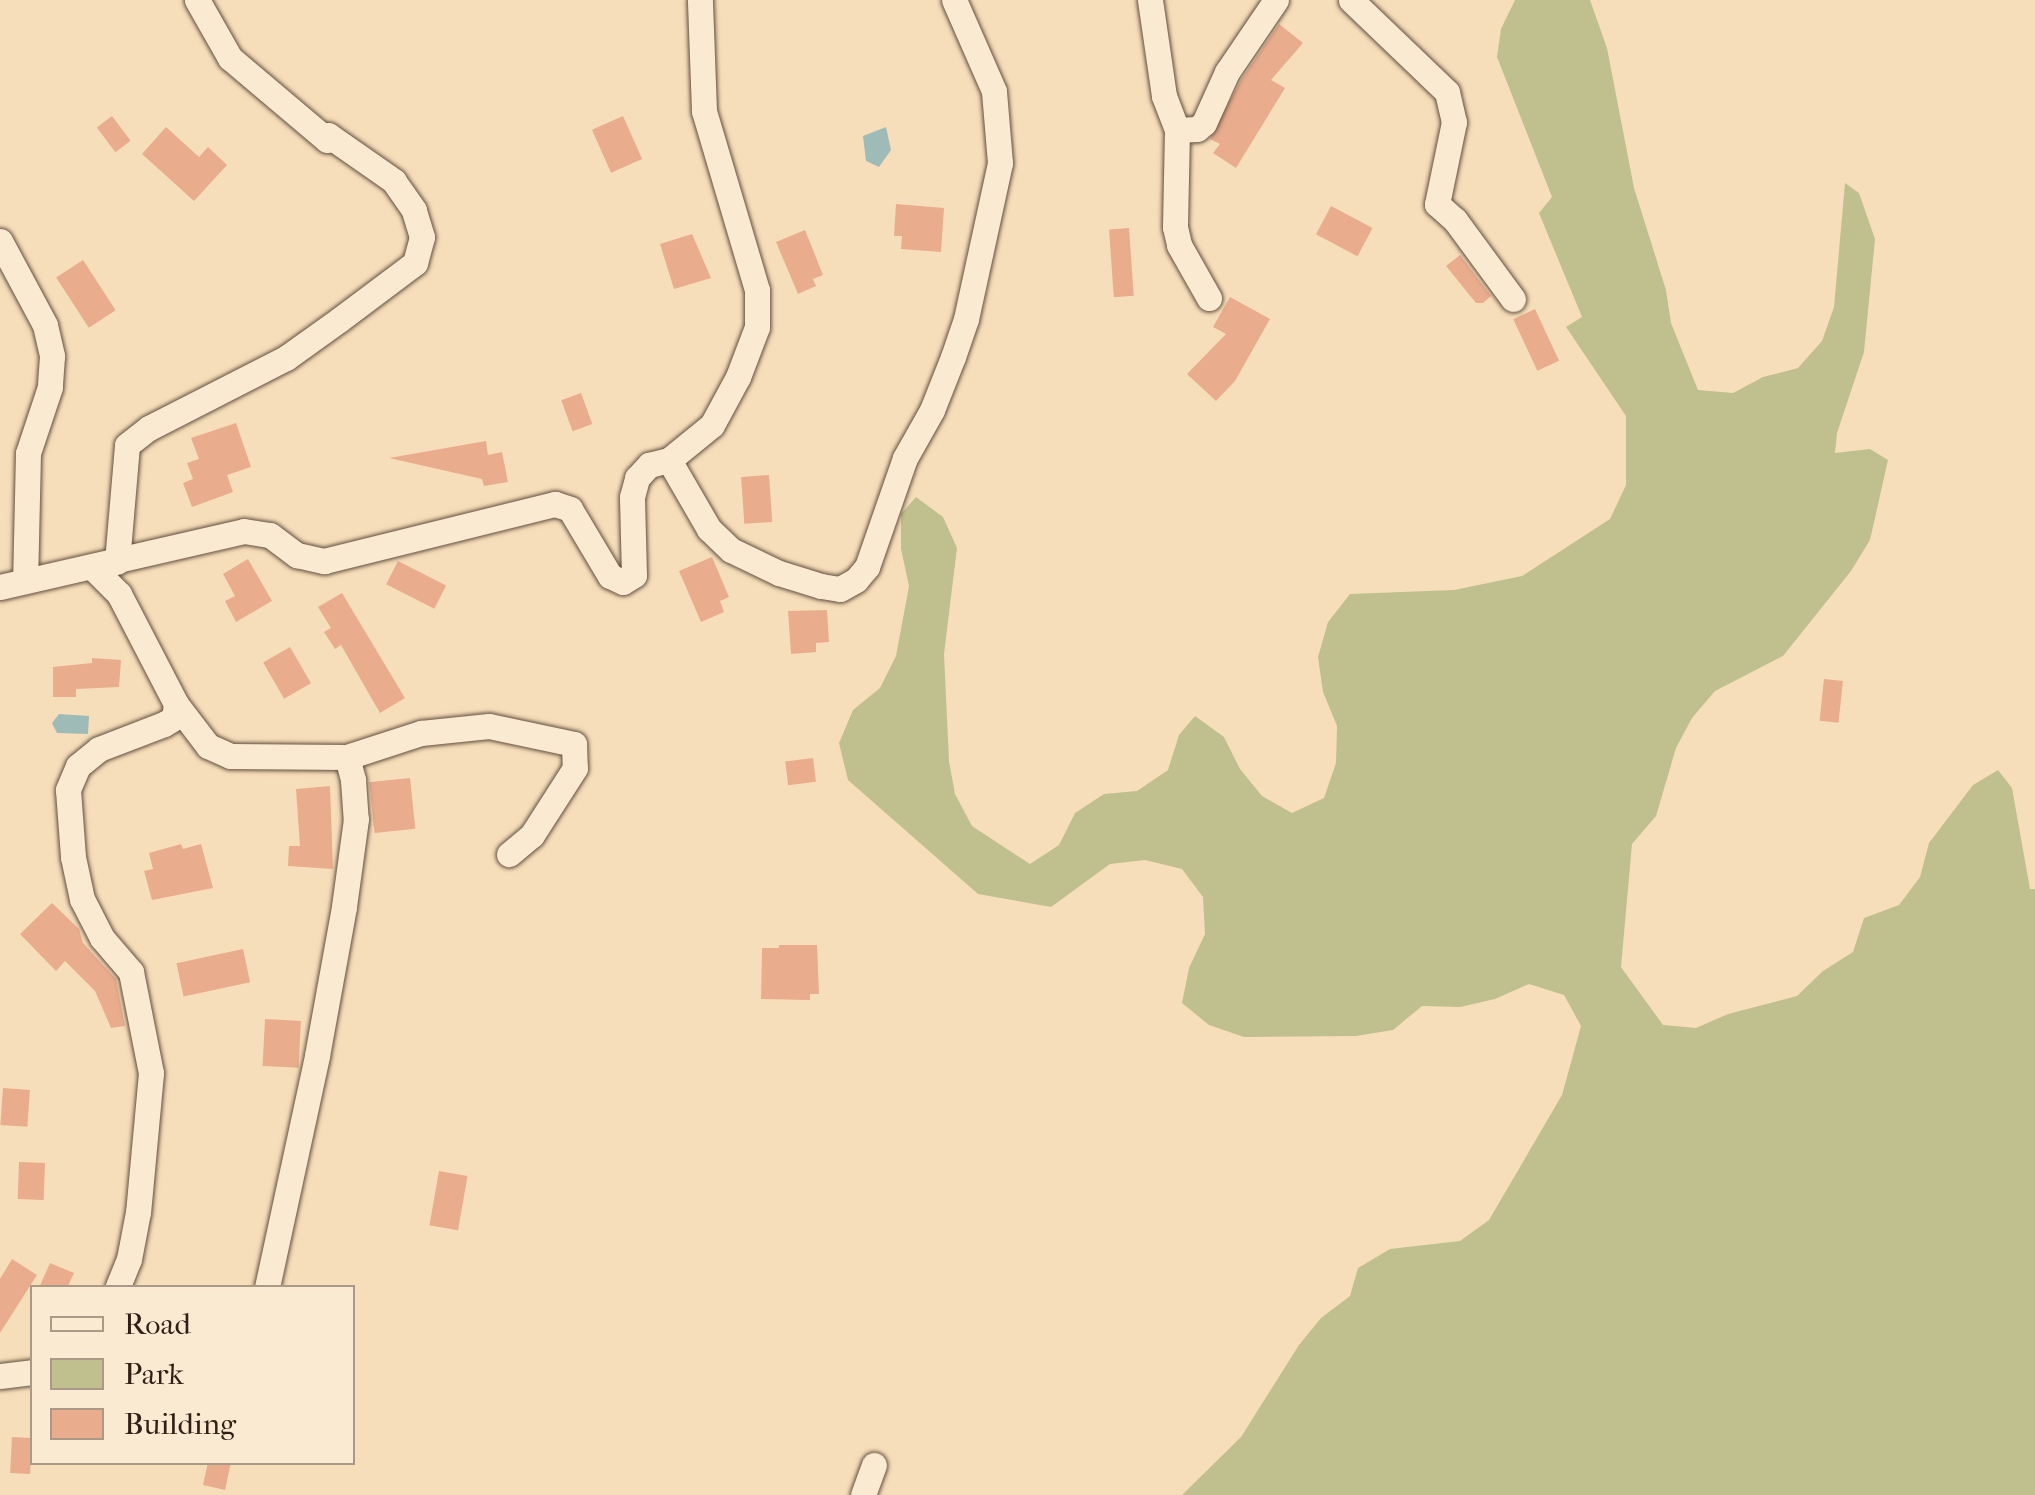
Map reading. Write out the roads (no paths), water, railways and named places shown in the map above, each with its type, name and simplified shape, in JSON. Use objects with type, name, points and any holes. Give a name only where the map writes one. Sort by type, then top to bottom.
[{"type":"street","points":[[197,0],[230,58],[327,140],[328,135],[394,181],[414,210],[422,237],[415,263],[313,339],[286,358],[149,428],[128,445],[105,565],[176,704],[208,746],[230,756],[347,757],[420,733],[489,726],[574,744],[576,768],[532,835],[509,854]]},
{"type":"street","points":[[0,241],[45,325],[52,356],[50,387],[28,452],[13,584],[244,531],[270,535],[297,554],[324,561],[556,504],[570,509],[610,576],[623,582],[634,575],[632,497],[637,478],[648,464],[669,460],[712,426],[738,378],[757,327],[757,290],[704,111],[700,0]]},
{"type":"street","points":[[669,460],[709,529],[731,550],[779,574],[840,590],[867,567],[905,458],[932,410],[966,319],[1000,163],[994,91],[954,0]]},
{"type":"street","points":[[1150,0],[1164,96],[1177,130],[1175,227],[1179,246],[1209,298]]},
{"type":"street","points":[[1177,130],[1196,129],[1204,122],[1227,72],[1276,0]]},
{"type":"street","points":[[1351,0],[1447,92],[1454,122],[1437,204],[1455,220],[1513,299]]},
{"type":"street","points":[[118,1285],[130,1258],[138,1212],[151,1073],[131,972],[102,938],[82,899],[73,857],[68,790],[78,766],[100,749],[174,718],[176,704]]},
{"type":"street","points":[[269,1285],[317,1056],[352,855],[356,819],[347,757]]},
{"type":"street","points":[[0,1376],[30,1372]]},
{"type":"street","points":[[863,1495],[874,1464]]},
{"type":"water","points":[[886,127],[891,150],[879,167],[866,161],[863,136]]},
{"type":"water","points":[[59,714],[89,716],[88,734],[57,733],[52,723]]}]
